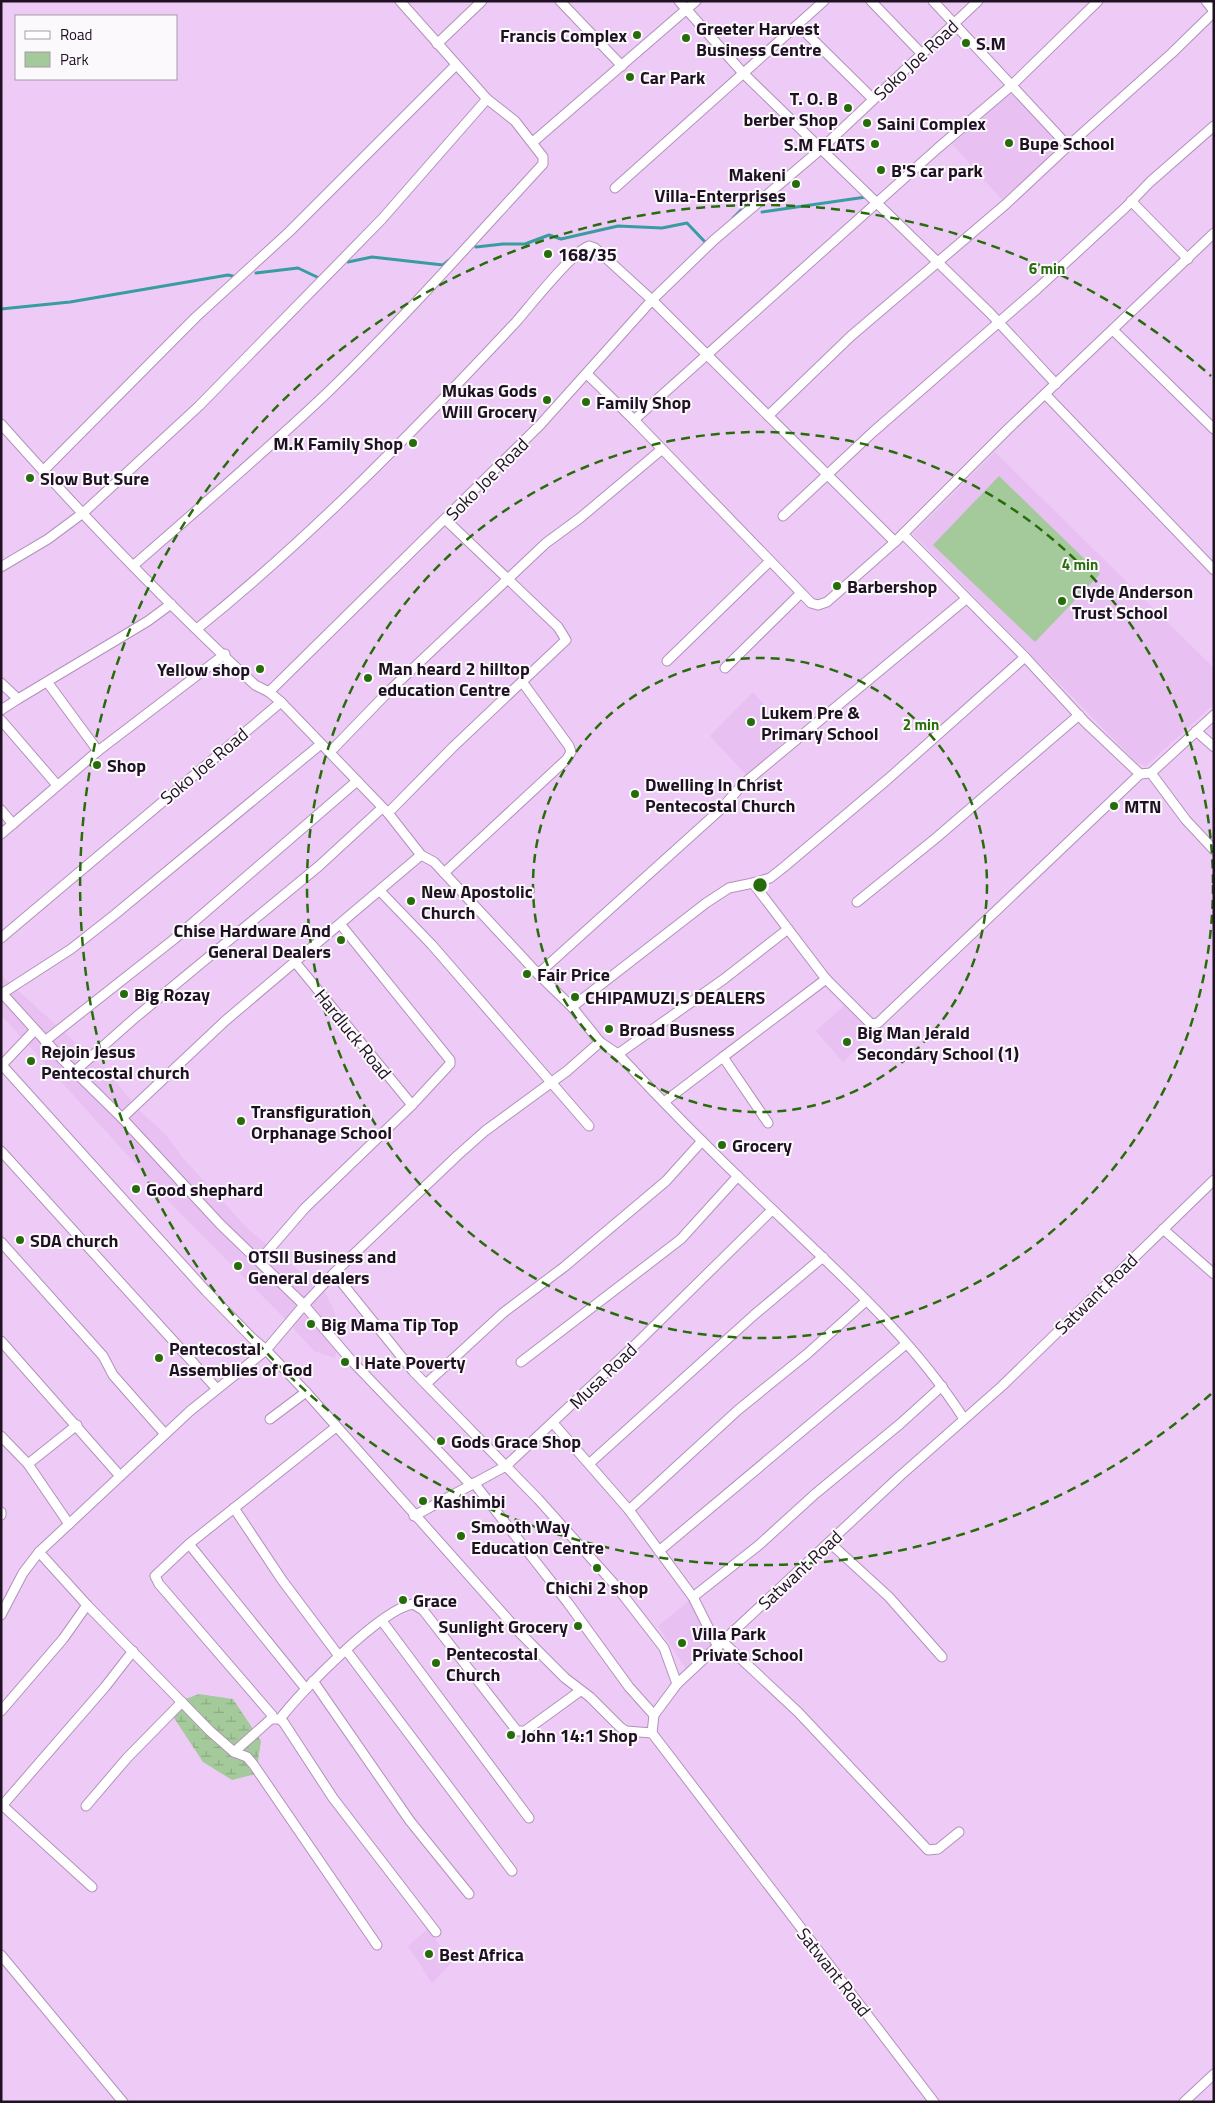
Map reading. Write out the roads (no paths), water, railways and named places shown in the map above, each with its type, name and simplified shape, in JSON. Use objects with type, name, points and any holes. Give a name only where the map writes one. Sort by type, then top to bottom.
[{"type":"street","points":[[134,565],[273,443],[381,338],[543,164],[542,157],[533,142],[515,121],[487,99],[400,1]]},
{"type":"street","points":[[437,44],[482,1]]},
{"type":"street","points":[[560,1],[622,66]]},
{"type":"street","points":[[679,1],[743,72],[999,322],[1056,384]]},
{"type":"street","points":[[533,142],[696,1]]},
{"type":"street","points":[[615,188],[824,1]]},
{"type":"street","points":[[872,1],[922,54]]},
{"type":"street","points":[[933,1],[1068,146]]},
{"type":"street","name":"Soko Joe Road","points":[[269,692],[540,426],[652,300],[714,240],[821,148],[978,1]]},
{"type":"street","points":[[634,420],[1011,86],[1098,1]]},
{"type":"street","points":[[768,416],[851,336],[938,262],[1172,53],[1214,11],[1206,1]]},
{"type":"street","points":[[798,25],[873,99]]},
{"type":"street","points":[[43,470],[196,317],[289,232],[456,65]]},
{"type":"street","points":[[1,567],[48,539],[83,513],[199,406],[345,257],[487,99]]},
{"type":"street","points":[[783,516],[1214,126]]},
{"type":"street","points":[[1132,201],[1188,259]]},
{"type":"street","points":[[587,374],[634,420],[811,604],[818,605],[827,602],[895,542],[1045,394],[1114,331],[1214,233]]},
{"type":"street","points":[[198,628],[308,535],[348,496],[473,367],[584,247],[589,246],[595,248],[652,300],[706,356],[895,542]]},
{"type":"street","points":[[1114,331],[1214,429]]},
{"type":"street","points":[[1045,394],[1214,570]]},
{"type":"street","points":[[1,424],[171,604],[256,685],[269,692],[281,702],[330,752],[385,811],[421,855],[434,862],[572,1008],[600,1042],[618,1054],[702,1141],[866,1301],[942,1386],[964,1419]]},
{"type":"street","points":[[330,752],[389,691],[546,543],[580,518],[661,450]]},
{"type":"street","points":[[74,1071],[136,1017],[385,811],[566,640],[558,627],[446,520]]},
{"type":"street","points":[[903,534],[1025,657],[1079,715],[1140,774]]},
{"type":"street","points":[[667,662],[769,562]]},
{"type":"street","points":[[725,668],[801,593]]},
{"type":"street","points":[[538,974],[721,808],[742,785],[966,599]]},
{"type":"street","points":[[1,710],[148,622],[171,604]]},
{"type":"street","points":[[1,834],[98,751],[224,654]]},
{"type":"street","points":[[572,1008],[706,903],[738,884],[753,883],[770,878],[888,779],[1025,657]]},
{"type":"street","points":[[444,873],[567,759],[571,752],[569,746],[523,682]]},
{"type":"street","points":[[1,683],[18,699]]},
{"type":"street","points":[[48,683],[98,751]]},
{"type":"street","name":"Soko Joe Road","points":[[1,938],[281,702]]},
{"type":"street","points":[[857,902],[936,838],[1079,715]]},
{"type":"street","points":[[753,883],[826,979],[871,1024],[878,1023],[1140,774],[1151,774],[1214,715]]},
{"type":"street","points":[[1,720],[57,785]]},
{"type":"street","points":[[1196,731],[1214,747]]},
{"type":"street","points":[[35,1030],[2,1065],[206,1291],[306,1392],[414,1516],[521,1634],[580,1691],[590,1697],[626,1731],[652,1733],[654,1715],[629,1687],[568,1603],[472,1484],[350,1359],[304,1305],[260,1260],[220,1224],[122,1118],[45,1041],[2,993],[71,948],[128,904],[321,744]]},
{"type":"street","points":[[1151,774],[1186,820],[1214,850]]},
{"type":"street","points":[[45,1041],[173,940],[356,781]]},
{"type":"street","points":[[1,810],[13,824]]},
{"type":"street","points":[[122,1118],[199,1045],[421,855]]},
{"type":"street","points":[[380,891],[432,945],[551,1084],[565,1096],[589,1126]]},
{"type":"street","points":[[260,1260],[337,1175],[449,1068],[450,1060],[340,925]]},
{"type":"street","points":[[618,1054],[724,979],[788,929]]},
{"type":"street","name":"Hardluck Road","points":[[295,962],[412,1105]]},
{"type":"street","points":[[664,1102],[826,979]]},
{"type":"street","points":[[1,1615],[23,1573],[39,1552],[165,1434],[217,1388],[266,1350],[334,1273],[458,1154],[485,1131],[551,1084],[600,1042]]},
{"type":"street","points":[[723,1057],[768,1123]]},
{"type":"street","points":[[427,1383],[503,1313],[564,1267],[666,1181],[702,1141]]},
{"type":"street","points":[[1,1151],[217,1388]]},
{"type":"street","points":[[521,1362],[681,1239],[738,1176]]},
{"type":"street","name":"Satwant Road","points":[[654,1715],[677,1684],[1002,1386],[1214,1180]]},
{"type":"street","name":"Musa Road","points":[[414,1516],[506,1466],[554,1423],[772,1210]]},
{"type":"street","points":[[1163,1229],[1214,1274]]},
{"type":"street","points":[[1,1242],[103,1356],[113,1375],[165,1434]]},
{"type":"street","points":[[590,1463],[748,1321],[823,1257]]},
{"type":"street","points":[[334,1273],[402,1358],[570,1534],[646,1622],[664,1648],[677,1684]]},
{"type":"street","points":[[629,1510],[738,1410],[807,1354],[866,1301]]},
{"type":"street","points":[[1,1341],[120,1476]]},
{"type":"street","points":[[659,1551],[906,1344]]},
{"type":"street","points":[[693,1597],[755,1549],[808,1500],[900,1424],[942,1386]]},
{"type":"street","points":[[270,1419],[306,1392]]},
{"type":"street","points":[[554,1423],[629,1510],[693,1597],[720,1644],[798,1712],[928,1850],[938,1849],[959,1832]]},
{"type":"street","points":[[28,1464],[77,1425]]},
{"type":"street","points":[[336,1427],[189,1544],[156,1573],[156,1579],[276,1719],[333,1798],[436,1932]]},
{"type":"street","points":[[3,1442],[28,1464],[69,1524]]},
{"type":"street","points":[[234,1508],[282,1580],[343,1653],[512,1871]]},
{"type":"street","points":[[830,1543],[889,1597],[942,1657]]},
{"type":"street","points":[[189,1544],[306,1689]]},
{"type":"street","points":[[39,1552],[87,1605],[182,1702],[234,1752],[247,1757],[376,1945]]},
{"type":"street","points":[[234,1752],[276,1719],[313,1681],[382,1620],[413,1604],[423,1610],[519,1732],[525,1731],[580,1691]]},
{"type":"street","points":[[1,1711],[63,1638],[87,1605]]},
{"type":"street","points":[[382,1620],[529,1818]]},
{"type":"street","points":[[92,1887],[2,1806],[106,1687],[133,1651]]},
{"type":"street","points":[[313,1681],[410,1821],[469,1894]]},
{"type":"street","points":[[86,1806],[127,1758],[182,1702]]},
{"type":"street","name":"Satwant Road","points":[[652,1733],[934,2102]]},
{"type":"street","points":[[1,1955],[123,2102]]},
{"type":"street","points":[[1184,2102],[1214,2074]]},
{"type":"waterway","points":[[762,212],[866,197]]},
{"type":"waterway","points":[[733,218],[741,210]]},
{"type":"waterway","points":[[476,247],[525,244],[549,235],[561,239],[618,226],[662,228],[687,223],[706,243],[708,241]]},
{"type":"waterway","points":[[348,262],[372,257],[443,265],[453,257]]},
{"type":"waterway","points":[[256,273],[298,268],[319,278],[322,275]]},
{"type":"waterway","points":[[1,309],[70,302],[228,275],[237,277]]},
{"type":"place","name":"Francis Complex","points":[[637,35]]},
{"type":"place","name":"Greeter Harvest Business Centre","points":[[686,38]]},
{"type":"place","name":"S.M","points":[[966,43]]},
{"type":"place","name":"Car Park","points":[[630,77]]},
{"type":"place","name":"T. O. B berber Shop","points":[[848,108]]},
{"type":"place","name":"Saini Complex","points":[[867,123]]},
{"type":"place","name":"Bupe School","points":[[1009,143]]},
{"type":"place","name":"S.M FLATS","points":[[875,144]]},
{"type":"place","name":"B'S car park","points":[[881,170]]},
{"type":"place","name":"Makeni Villa-Enterprises","points":[[796,184]]},
{"type":"place","name":"168/35","points":[[548,254]]},
{"type":"place","name":"Mukas Gods Will Grocery","points":[[547,400]]},
{"type":"place","name":"Family Shop","points":[[586,402]]},
{"type":"place","name":"M.K Family Shop","points":[[413,443]]},
{"type":"place","name":"Slow But Sure","points":[[30,478]]},
{"type":"place","name":"Barbershop","points":[[837,586]]},
{"type":"place","name":"Clyde Anderson Trust School","points":[[1062,601]]},
{"type":"place","name":"Yellow shop","points":[[260,669]]},
{"type":"place","name":"Man heard 2 hilltop education Centre","points":[[368,678]]},
{"type":"place","name":"Lukem Pre & Primary School","points":[[751,722]]},
{"type":"place","name":"Shop","points":[[97,765]]},
{"type":"place","name":"Dwelling In Christ Pentecostal Church","points":[[635,794]]},
{"type":"place","name":"MTN","points":[[1114,806]]},
{"type":"place","name":"New Apostolic Church","points":[[411,901]]},
{"type":"place","name":"Chise Hardware And General Dealers","points":[[341,940]]},
{"type":"place","name":"Fair Price","points":[[527,974]]},
{"type":"place","name":"Big Rozay","points":[[124,994]]},
{"type":"place","name":"CHIPAMUZI,S DEALERS","points":[[575,997]]},
{"type":"place","name":"Broad Busness","points":[[609,1029]]},
{"type":"place","name":"Big Man Jerald Secondary School (1)","points":[[847,1042]]},
{"type":"place","name":"Rejoin Jesus Pentecostal church","points":[[31,1061]]},
{"type":"place","name":"Transfiguration Orphanage School","points":[[241,1121]]},
{"type":"place","name":"Grocery","points":[[722,1145]]},
{"type":"place","name":"Good shephard","points":[[136,1189]]},
{"type":"place","name":"SDA church","points":[[20,1240]]},
{"type":"place","name":"OTSII Business and General dealers","points":[[238,1266]]},
{"type":"place","name":"Big Mama Tip Top","points":[[311,1324]]},
{"type":"place","name":"Pentecostal Assemblies of God","points":[[159,1358]]},
{"type":"place","name":"I Hate Poverty","points":[[345,1362]]},
{"type":"place","name":"Gods Grace Shop","points":[[441,1441]]},
{"type":"place","name":"Kashimbi","points":[[423,1501]]},
{"type":"place","name":"Smooth Way Education Centre","points":[[461,1536]]},
{"type":"place","name":"Chichi 2 shop","points":[[597,1568]]},
{"type":"place","name":"Grace","points":[[403,1600]]},
{"type":"place","name":"Sunlight Grocery","points":[[578,1626]]},
{"type":"place","name":"Villa Park Private School","points":[[682,1643]]},
{"type":"place","name":"Pentecostal Church","points":[[436,1663]]},
{"type":"place","name":"John 14:1 Shop","points":[[511,1735]]},
{"type":"place","name":"Best Africa","points":[[429,1954]]}]
